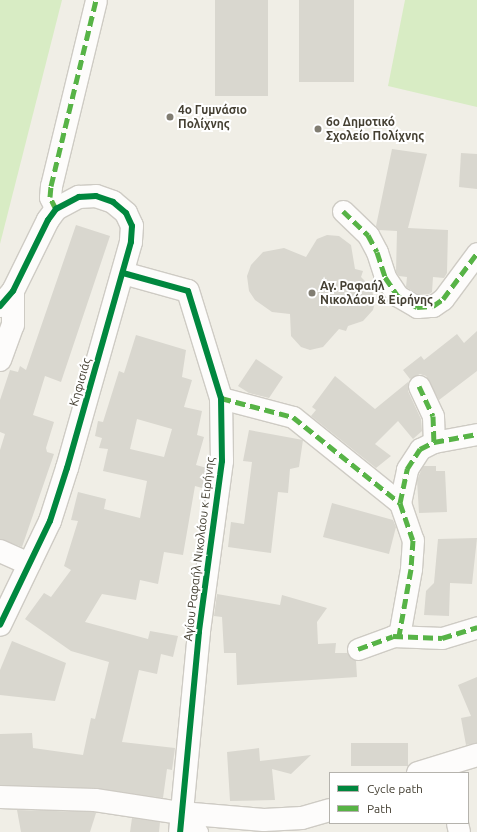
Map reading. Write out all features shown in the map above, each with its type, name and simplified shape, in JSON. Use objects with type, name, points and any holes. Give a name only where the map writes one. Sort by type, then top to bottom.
[{"type":"street","points":[[0,360],[13,324],[6,299],[48,220],[56,209],[50,197],[51,186],[96,0]]},
{"type":"street","name":"Κηφισιάς","points":[[0,625],[50,521],[67,468],[123,273],[132,233],[130,220],[120,207],[103,197],[87,195],[56,209]]},
{"type":"street","points":[[343,211],[368,235],[378,252],[385,277],[398,296],[417,307],[433,306],[443,299],[477,253]]},
{"type":"street","name":"Αγίου Ραφαήλ Νικολάου κ Ειρήνης","points":[[123,273],[188,291],[221,398],[222,461],[198,632],[180,822]]},
{"type":"street","points":[[419,386],[432,416],[434,442]]},
{"type":"street","points":[[221,398],[292,417],[400,503],[413,540],[400,636]]},
{"type":"street","points":[[400,503],[410,462],[420,449],[434,442],[477,434]]},
{"type":"street","points":[[0,551],[30,564]]},
{"type":"street","points":[[358,648],[384,638],[400,636],[442,638],[477,627]]},
{"type":"street","points":[[425,771],[477,755]]},
{"type":"street","points":[[0,797],[95,800],[180,822],[284,820],[329,810]]},
{"type":"street","points":[[180,822],[197,832]]},
{"type":"green space","points":[[0,0],[62,0],[0,244]]},
{"type":"green space","points":[[405,0],[477,0],[477,107],[388,86]]},
{"type":"building","points":[[215,0],[268,0],[268,96],[215,96]]},
{"type":"building","points":[[299,0],[354,0],[354,82],[299,82]]},
{"type":"building","points":[[392,149],[427,154],[408,228],[448,230],[447,273],[444,278],[433,277],[432,292],[429,294],[419,295],[406,287],[407,277],[399,276],[396,272],[397,231],[379,230],[376,226]]},
{"type":"building","points":[[461,153],[477,154],[477,189],[459,187]]},
{"type":"building","points":[[76,225],[110,236],[61,382],[45,376],[33,415],[54,422],[46,448],[47,452],[54,454],[22,547],[0,539],[0,450],[5,434],[0,432],[0,400],[10,370],[18,372],[20,366],[26,370]]},
{"type":"building","name":"Αγ. Ραφαήλ Νικολάου & Ειρήνης","points":[[327,235],[339,236],[351,245],[355,269],[363,271],[361,277],[371,287],[375,302],[373,310],[363,321],[348,326],[346,331],[339,329],[323,347],[310,350],[301,347],[291,336],[290,314],[272,312],[255,300],[249,291],[247,276],[251,265],[263,252],[284,248],[306,257],[317,239]]},
{"type":"building","points":[[477,331],[477,371],[439,400],[426,376],[420,374],[410,379],[403,370],[421,356],[424,360],[457,334],[464,343]]},
{"type":"building","points":[[136,335],[186,350],[182,377],[192,380],[184,407],[202,411],[197,435],[204,437],[196,465],[207,468],[202,488],[195,486],[183,555],[164,552],[158,584],[140,580],[136,600],[102,594],[85,622],[148,639],[150,631],[178,636],[173,657],[161,654],[157,674],[139,670],[122,742],[175,748],[172,770],[167,769],[163,798],[95,788],[0,785],[0,734],[32,733],[33,748],[83,755],[91,718],[95,719],[109,662],[71,651],[25,619],[44,593],[51,597],[71,570],[64,566],[78,521],[71,520],[78,492],[106,499],[104,509],[140,518],[147,481],[103,471],[108,449],[99,448],[102,438],[95,436],[98,421],[103,422],[119,371],[124,373]],"holes":[[[137,419],[172,429],[164,457],[130,449]]]},
{"type":"building","points":[[256,359],[283,377],[269,398],[249,393],[238,386]]},
{"type":"building","points":[[335,376],[375,409],[408,382],[408,391],[421,419],[422,431],[413,439],[398,421],[375,444],[391,456],[376,468],[311,416],[316,410],[312,407]]},
{"type":"building","points":[[249,430],[303,440],[299,467],[290,469],[288,493],[278,492],[271,553],[228,547],[231,522],[244,524],[252,462],[243,461]]},
{"type":"building","points":[[423,466],[436,466],[436,471],[445,471],[447,512],[419,513],[417,480]]},
{"type":"building","points":[[332,503],[393,520],[396,527],[389,554],[323,537]]},
{"type":"building","points":[[477,538],[472,584],[450,583],[449,616],[424,615],[426,591],[434,583],[438,539]]},
{"type":"building","points":[[217,594],[280,605],[282,595],[327,608],[317,622],[318,644],[336,643],[335,653],[347,653],[356,661],[357,677],[237,685],[236,653],[224,653],[222,617],[214,616]]},
{"type":"building","points":[[12,641],[66,663],[55,701],[0,695],[0,670]]},
{"type":"building","points":[[477,677],[477,743],[466,745],[461,718],[471,716],[458,685]]},
{"type":"building","points":[[351,743],[408,743],[408,766],[351,766]]},
{"type":"building","points":[[259,748],[260,761],[311,755],[291,774],[272,769],[275,800],[230,801],[227,752]]},
{"type":"building","points":[[17,810],[96,813],[90,832],[21,832]]},
{"type":"building","points":[[132,818],[160,822],[159,832],[130,832]]},
{"type":"marked path","points":[[56,209],[50,197],[51,186],[96,0]]},
{"type":"marked path","points":[[343,211],[368,235],[377,252],[385,277],[398,296],[417,307],[433,306],[443,299],[477,253]]},
{"type":"marked path","points":[[419,386],[433,416],[434,442]]},
{"type":"marked path","points":[[221,398],[293,417],[400,503],[413,540],[411,569],[399,636]]},
{"type":"marked path","points":[[400,503],[407,469],[420,449],[434,442],[477,434]]},
{"type":"marked path","points":[[358,649],[393,636],[442,638],[477,627]]},
{"type":"cycle path","points":[[0,306],[13,291],[48,220],[56,209],[79,197],[96,196],[113,202],[126,213],[132,226],[131,242],[67,468],[50,521],[0,625]]},
{"type":"cycle path","points":[[123,273],[188,291],[221,398],[222,461],[199,632],[180,832]]},
{"type":"place","name":"4ο Γυμνάσιο Πολίχνης","points":[[170,117]]},
{"type":"place","name":"6ο Δημοτικό Σχολείο Πολίχνης","points":[[318,129]]},
{"type":"place","name":"Αγ. Ραφαήλ Νικολάου & Ειρήνης","points":[[312,293]]}]
